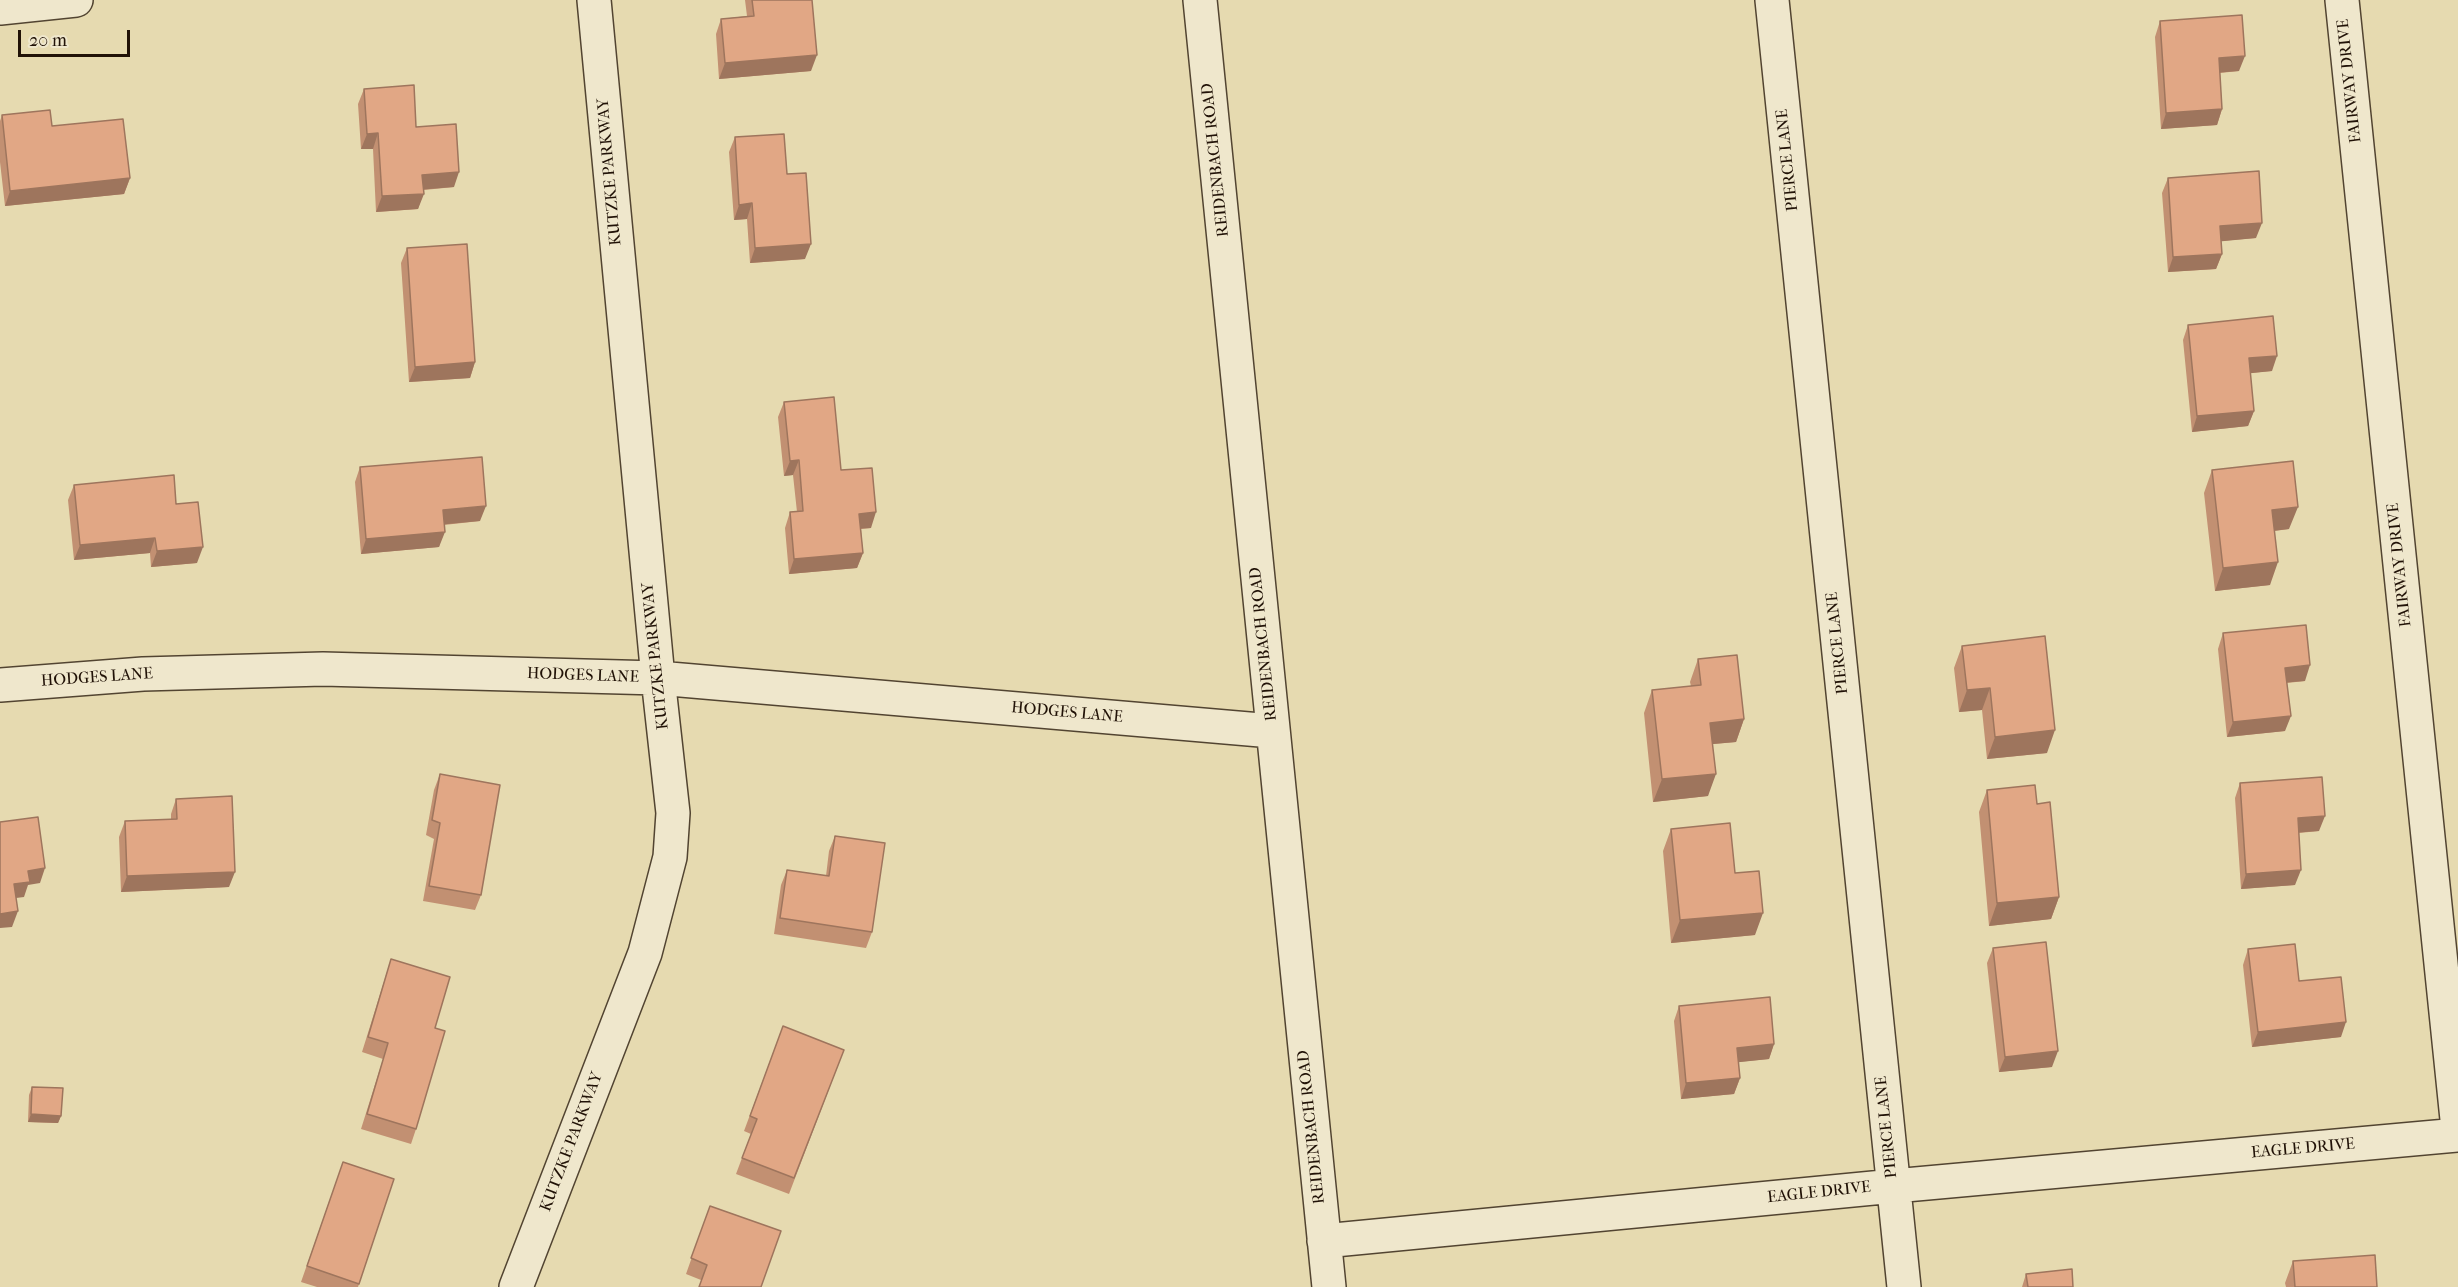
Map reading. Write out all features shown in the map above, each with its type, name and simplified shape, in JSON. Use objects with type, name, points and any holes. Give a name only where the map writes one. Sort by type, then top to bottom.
[{"type":"street","points":[[0,8],[76,0]]},
{"type":"street","name":"KUTZKE PARKWAY","points":[[516,1287],[645,953],[670,857],[673,813],[658,678],[594,0]]},
{"type":"street","name":"REIDENBACH ROAD","points":[[1200,0],[1329,1287]]},
{"type":"street","name":"PIERCE LANE","points":[[1772,0],[1904,1287]]},
{"type":"street","name":"FAIRWAY DRIVE","points":[[2342,0],[2458,1129]]},
{"type":"street","name":"HODGES LANE","points":[[0,685],[143,674],[323,669],[658,678],[1272,731]]},
{"type":"street","name":"EAGLE DRIVE","points":[[1324,1241],[1893,1186],[2458,1135]]},
{"type":"building","points":[[752,0],[812,0],[817,55],[725,63],[721,19],[754,16]]},
{"type":"building","points":[[2242,15],[2245,56],[2219,58],[2222,109],[2166,113],[2160,21]]},
{"type":"building","points":[[414,85],[416,127],[456,124],[459,172],[422,175],[424,194],[382,196],[378,133],[367,134],[364,89]]},
{"type":"building","points":[[50,110],[52,126],[123,119],[130,178],[10,191],[2,115]]},
{"type":"building","points":[[784,134],[787,174],[806,173],[811,244],[755,248],[752,203],[739,205],[735,137]]},
{"type":"building","points":[[2259,171],[2262,223],[2220,226],[2222,254],[2173,257],[2168,178]]},
{"type":"building","points":[[467,244],[475,362],[415,367],[407,248]]},
{"type":"building","points":[[2273,316],[2277,356],[2249,358],[2254,411],[2197,416],[2188,325]]},
{"type":"building","points":[[834,397],[841,470],[872,468],[876,512],[859,514],[863,553],[794,559],[790,512],[803,511],[799,460],[790,461],[784,402]]},
{"type":"building","points":[[482,457],[486,506],[443,510],[445,532],[366,539],[360,467]]},
{"type":"building","points":[[2293,461],[2298,507],[2272,510],[2278,562],[2223,568],[2212,470]]},
{"type":"building","points":[[174,475],[176,504],[198,502],[203,547],[157,551],[155,538],[80,545],[74,485]]},
{"type":"building","points":[[2306,625],[2310,665],[2285,668],[2291,716],[2233,722],[2223,633]]},
{"type":"building","points":[[2045,636],[2055,730],[1995,737],[1990,688],[1967,690],[1962,646]]},
{"type":"building","points":[[1737,655],[1744,719],[1710,723],[1716,774],[1662,779],[1652,690],[1701,685],[1698,659]]},
{"type":"building","points":[[440,774],[500,785],[481,895],[429,886],[440,823],[432,820]]},
{"type":"building","points":[[2322,777],[2325,816],[2298,818],[2301,870],[2246,874],[2240,783]]},
{"type":"building","points":[[2035,785],[2037,804],[2050,802],[2059,897],[1997,903],[1987,790]]},
{"type":"building","points":[[232,796],[235,872],[127,876],[125,821],[177,819],[176,799]]},
{"type":"building","points":[[38,817],[45,868],[28,871],[30,882],[14,884],[18,911],[0,914],[0,822]]},
{"type":"building","points":[[1730,823],[1735,873],[1759,871],[1763,913],[1680,920],[1671,829]]},
{"type":"building","points":[[835,836],[885,843],[872,932],[780,918],[787,870],[829,876]]},
{"type":"building","points":[[2046,942],[2058,1051],[2005,1057],[1993,948]]},
{"type":"building","points":[[2295,944],[2299,981],[2341,977],[2346,1022],[2258,1032],[2248,949]]},
{"type":"building","points":[[391,959],[450,977],[435,1028],[445,1031],[416,1129],[367,1114],[388,1043],[368,1037]]},
{"type":"building","points":[[1770,997],[1774,1044],[1737,1048],[1740,1078],[1686,1083],[1679,1006]]},
{"type":"building","points":[[783,1026],[844,1050],[794,1178],[742,1158],[757,1119],[750,1116]]},
{"type":"building","points":[[32,1087],[63,1088],[61,1116],[31,1114]]},
{"type":"building","points":[[343,1162],[394,1179],[359,1284],[307,1266]]},
{"type":"building","points":[[710,1206],[781,1231],[761,1287],[699,1287],[707,1265],[691,1258]]},
{"type":"building","points":[[2375,1255],[2377,1287],[2295,1287],[2293,1261]]},
{"type":"building","points":[[2072,1269],[2073,1287],[2028,1287],[2026,1274]]}]
